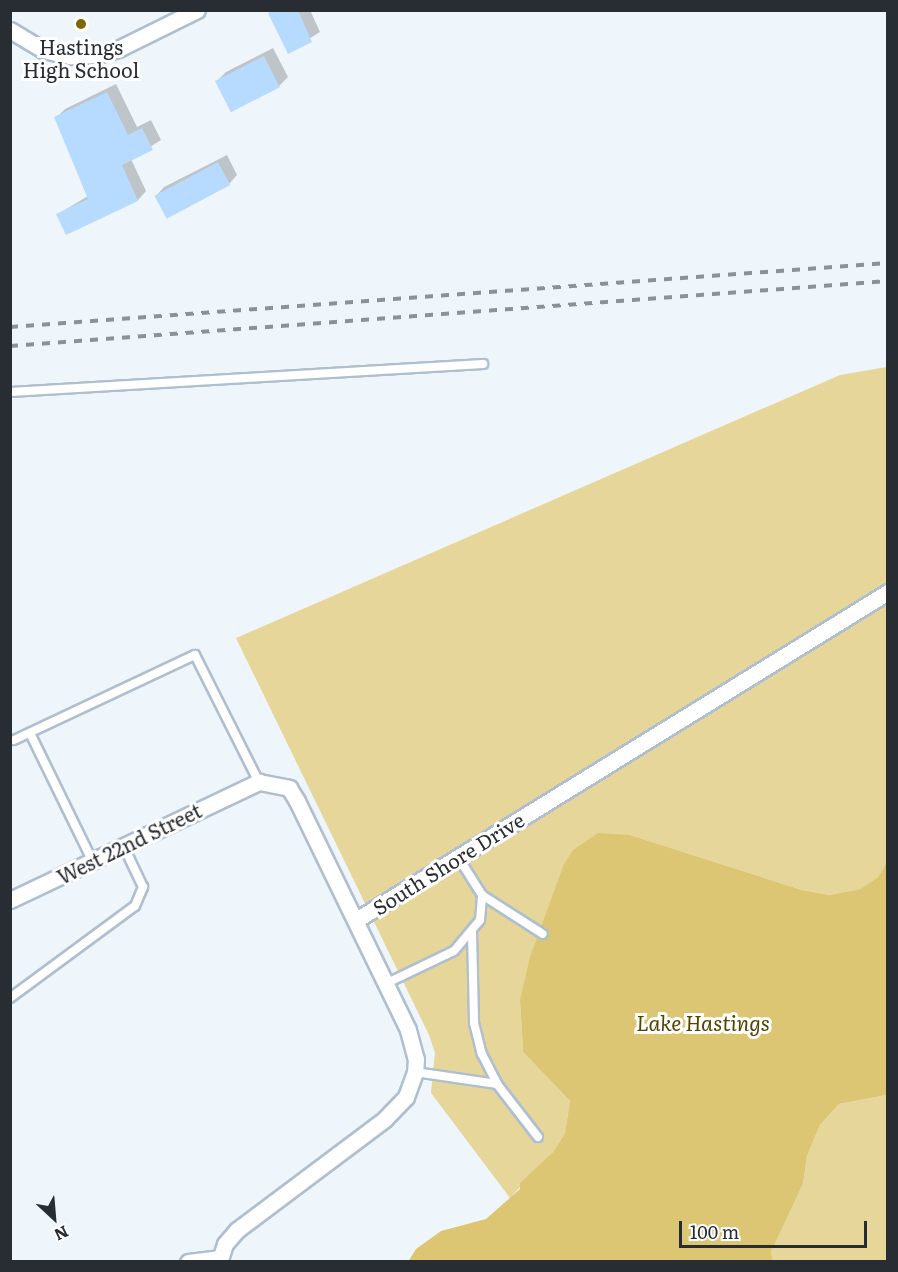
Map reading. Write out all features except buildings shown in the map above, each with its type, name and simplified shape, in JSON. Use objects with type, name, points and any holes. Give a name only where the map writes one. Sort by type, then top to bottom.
[{"type":"street","points":[[10,30],[44,50],[70,56],[118,49],[197,10]]},
{"type":"street","name":"South Shore Drive","points":[[219,1260],[237,1230],[385,1119],[406,1097],[415,1072],[414,1047],[356,920],[888,592]]},
{"type":"street","points":[[253,784],[289,788],[356,920]]},
{"type":"street","name":"West 22nd Street","points":[[10,900],[253,784]]},
{"type":"street","points":[[188,1262],[219,1260]]},
{"type":"lane","points":[[10,392],[483,364]]},
{"type":"lane","points":[[14,740],[195,655],[253,784]]},
{"type":"lane","points":[[30,733],[92,860]]},
{"type":"lane","points":[[10,998],[135,906],[142,887],[123,845]]},
{"type":"lane","points":[[458,857],[482,895],[543,934]]},
{"type":"lane","points":[[385,984],[443,958],[472,932],[483,908],[482,895]]},
{"type":"lane","points":[[472,932],[474,1023],[482,1054],[497,1084],[538,1137]]},
{"type":"lane","points":[[415,1072],[497,1084]]},
{"type":"shaded area","points":[[887,367],[887,862],[878,877],[860,889],[830,895],[802,890],[630,835],[520,1000],[523,1052],[570,1101],[565,1133],[553,1152],[510,1198],[431,1093],[435,1053],[429,1035],[236,638],[840,375]]},
{"type":"shaded area","points":[[887,1095],[887,1261],[773,1261],[771,1252],[803,1184],[807,1156],[820,1125],[839,1104]]},
{"type":"water","name":"Lake Hastings","points":[[598,833],[630,835],[802,890],[830,895],[860,889],[878,877],[887,862],[887,1095],[839,1104],[820,1125],[807,1156],[803,1184],[771,1252],[773,1261],[408,1262],[416,1249],[441,1231],[486,1219],[520,1189],[520,1183],[553,1152],[565,1133],[570,1101],[523,1052],[520,1000],[530,957],[564,864],[573,850]]},
{"type":"railway","points":[[10,327],[888,263]]},
{"type":"railway","points":[[10,346],[888,281]]},
{"type":"place","name":"Hastings High School","points":[[81,24]]}]
